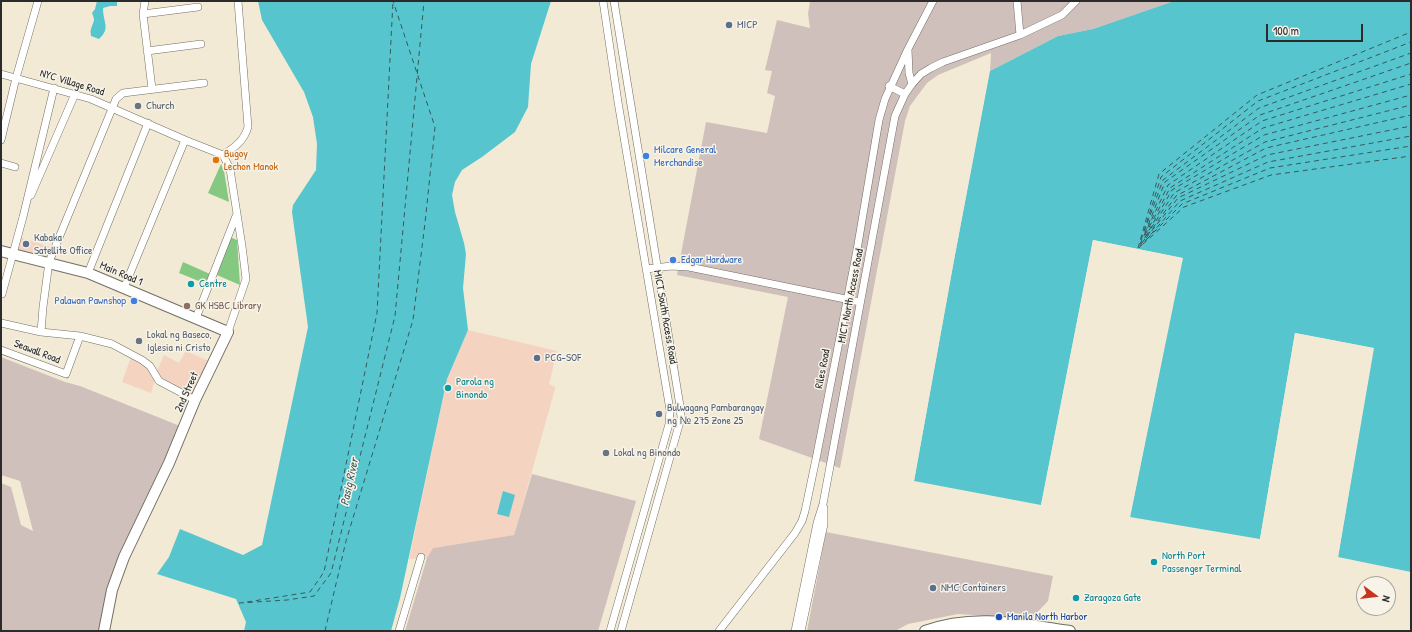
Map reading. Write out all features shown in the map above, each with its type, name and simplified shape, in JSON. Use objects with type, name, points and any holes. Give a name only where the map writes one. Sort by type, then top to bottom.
[{"type":"highway","points":[[946,631],[960,628],[999,626],[1033,631]]},
{"type":"street","points":[[1,140],[16,78],[38,1]]},
{"type":"street","points":[[145,1],[143,14],[152,89]]},
{"type":"street","points":[[223,155],[242,141],[248,127],[238,1]]},
{"type":"street","name":"MICT South Access Road","points":[[603,1],[630,176],[670,407],[670,416],[610,631]]},
{"type":"street","name":"MICT South Access Road","points":[[614,1],[681,418],[621,631]]},
{"type":"street","name":"Riles Road","points":[[719,631],[802,521],[819,446],[879,120],[889,86],[933,1]]},
{"type":"street","points":[[1017,1],[1020,35]]},
{"type":"street","name":"MICT North Access Road","points":[[795,631],[817,523],[823,504],[895,116],[905,94],[921,74],[943,62],[1020,35],[1062,15],[1076,1]]},
{"type":"street","points":[[143,14],[198,7]]},
{"type":"street","points":[[609,41],[620,39]]},
{"type":"street","points":[[147,52],[201,44]]},
{"type":"street","points":[[908,50],[909,73],[912,84]]},
{"type":"street","name":"NYC Village Road","points":[[1,74],[91,99],[223,155]]},
{"type":"street","points":[[41,332],[44,292],[49,262],[116,99],[123,92],[204,83]]},
{"type":"street","points":[[889,86],[905,94]]},
{"type":"street","points":[[23,217],[54,88]]},
{"type":"street","points":[[2,294],[12,253],[28,202],[75,94]]},
{"type":"street","points":[[88,273],[148,123]]},
{"type":"street","points":[[124,288],[185,140]]},
{"type":"street","name":"2nd Street","points":[[104,631],[112,590],[124,557],[172,456],[195,400],[228,332],[246,279],[230,169],[223,155]]},
{"type":"street","points":[[1,163],[16,167]]},
{"type":"street","points":[[630,176],[642,174]]},
{"type":"street","points":[[196,318],[237,215]]},
{"type":"street","name":"Main Road 1","points":[[1,251],[88,273],[228,332]]},
{"type":"street","points":[[646,269],[671,266],[689,266],[860,302]]},
{"type":"street","points":[[1,323],[41,332],[80,336],[112,344],[150,366],[159,381],[195,400]]},
{"type":"street","name":"Seawall Road","points":[[1,350],[66,374],[80,336]]},
{"type":"street","name":"MICT North Access Road","points":[[801,631],[824,524],[823,504]]},
{"type":"street","points":[[399,631],[421,557]]},
{"type":"street","points":[[925,631],[964,622],[983,620],[1029,624],[1065,631]]},
{"type":"shaded area","points":[[810,1],[1174,1],[1093,29],[1058,36],[990,71],[991,53],[938,75],[927,83],[910,106],[905,121],[840,468],[759,439],[788,297],[677,275],[706,122],[767,133],[775,96],[767,93],[772,71],[765,70],[777,20],[810,28],[808,14]]},
{"type":"shaded area","points":[[19,237],[51,247],[48,258],[16,249]]},
{"type":"shaded area","points":[[468,330],[557,351],[549,384],[555,387],[555,389],[514,535],[433,548],[427,558],[409,559],[447,379]]},
{"type":"shaded area","points":[[186,351],[211,362],[193,397],[165,382],[157,371],[164,355],[179,363]]},
{"type":"shaded area","points":[[1,357],[65,382],[80,386],[180,426],[100,631],[1,631],[1,483],[11,487],[21,525],[33,531],[20,481],[1,475]]},
{"type":"shaded area","points":[[131,357],[146,366],[156,377],[151,393],[122,382]]},
{"type":"shaded area","points":[[532,474],[636,501],[598,631],[405,631],[427,558],[433,548],[514,535]]},
{"type":"shaded area","name":"NMC Containers","points":[[826,532],[1053,576],[1048,601],[1031,619],[958,614],[908,624],[895,631],[807,631]]},
{"type":"green space","points":[[221,164],[224,171],[229,202],[208,193]]},
{"type":"green space","points":[[230,237],[237,240],[240,285],[217,275]]},
{"type":"green space","points":[[183,262],[210,274],[206,284],[179,273]]},
{"type":"water","points":[[97,1],[117,1],[117,6],[103,8],[106,28],[105,32],[99,39],[91,36],[91,29],[94,20],[92,13],[95,9]]},
{"type":"water","name":"Pasig River","points":[[258,1],[551,1],[531,64],[528,107],[515,132],[462,170],[455,182],[452,195],[466,254],[463,288],[468,330],[447,379],[400,598],[391,631],[244,631],[246,622],[236,599],[157,574],[169,557],[180,529],[243,555],[262,545],[308,327],[292,212],[293,205],[316,170],[317,144],[313,117],[304,92],[262,20]]},
{"type":"water","points":[[1174,1],[1411,1],[1411,572],[1338,557],[1373,348],[1295,333],[1260,539],[1130,517],[1182,258],[1093,240],[1041,505],[914,481],[990,71],[1058,36],[1093,29]]},
{"type":"water","points":[[503,491],[515,495],[509,517],[497,514]]},
{"type":"pier","points":[[990,68],[914,481],[912,482],[952,260],[988,70]]},
{"type":"pier","points":[[1093,240],[1183,258],[1130,517],[1128,516],[1180,259],[1094,242],[1043,505],[1041,505]]},
{"type":"pier","points":[[1295,333],[1374,348],[1338,557],[1336,557],[1371,349],[1297,335],[1262,539],[1260,539]]},
{"type":"ferry route","points":[[247,602],[310,592],[324,572],[377,313],[393,1]]},
{"type":"ferry route","points":[[325,631],[346,541],[413,320],[425,223],[435,127],[393,1]]},
{"type":"ferry route","points":[[239,603],[287,600],[314,596],[331,573],[395,316],[424,1]]},
{"type":"ferry route","points":[[1138,248],[1159,174],[1257,95],[1411,32]]},
{"type":"ferry route","points":[[1144,231],[1161,177],[1258,101],[1411,42]]},
{"type":"ferry route","points":[[1141,240],[1163,180],[1259,108],[1411,53]]},
{"type":"ferry route","points":[[1145,233],[1165,182],[1260,115],[1411,63]]},
{"type":"ferry route","points":[[1140,244],[1168,185],[1262,121],[1411,74]]},
{"type":"ferry route","points":[[1145,235],[1170,188],[1263,128],[1411,84]]},
{"type":"ferry route","points":[[1140,246],[1172,190],[1264,135],[1411,95]]},
{"type":"ferry route","points":[[1146,236],[1174,193],[1265,142],[1411,105]]},
{"type":"ferry route","points":[[1142,243],[1176,196],[1266,148],[1411,115]]},
{"type":"ferry route","points":[[1146,238],[1178,198],[1267,155],[1411,126]]},
{"type":"ferry route","points":[[1139,248],[1180,201],[1268,162],[1411,136]]},
{"type":"ferry route","points":[[1147,239],[1182,204],[1270,168],[1411,146]]},
{"type":"ferry route","points":[[1143,244],[1184,207],[1271,175],[1411,156]]},
{"type":"place","name":"MICP","points":[[729,25]]},
{"type":"place","name":"Church","points":[[138,106]]},
{"type":"place","name":"Milcare General Merchandise","points":[[646,156]]},
{"type":"place","name":"Bugoy Lechon Manok","points":[[216,160]]},
{"type":"place","name":"Kabaka Satellite Office","points":[[26,244]]},
{"type":"place","name":"Edgar Hardware","points":[[673,260]]},
{"type":"place","name":"Centre","points":[[191,284]]},
{"type":"place","name":"Palawan Pawnshop","points":[[134,301]]},
{"type":"place","name":"GK HSBC Library","points":[[187,306]]},
{"type":"place","name":"Lokal ng Baseco, Iglesia ni Cristo","points":[[139,341]]},
{"type":"place","name":"PCG-SOF","points":[[537,358]]},
{"type":"place","name":"Parola ng Binondo","points":[[448,388]]},
{"type":"place","name":"Bulwagang Pambarangay ng № 275 Zone 25","points":[[659,414]]},
{"type":"place","name":"Lokal ng Binondo","points":[[606,453]]},
{"type":"place","name":"North Port Passenger Terminal","points":[[1154,562]]},
{"type":"place","name":"NMC Containers","points":[[933,588]]},
{"type":"place","name":"Zaragoza Gate","points":[[1076,598]]},
{"type":"place","name":"Manila North Harbor","points":[[999,617]]}]
